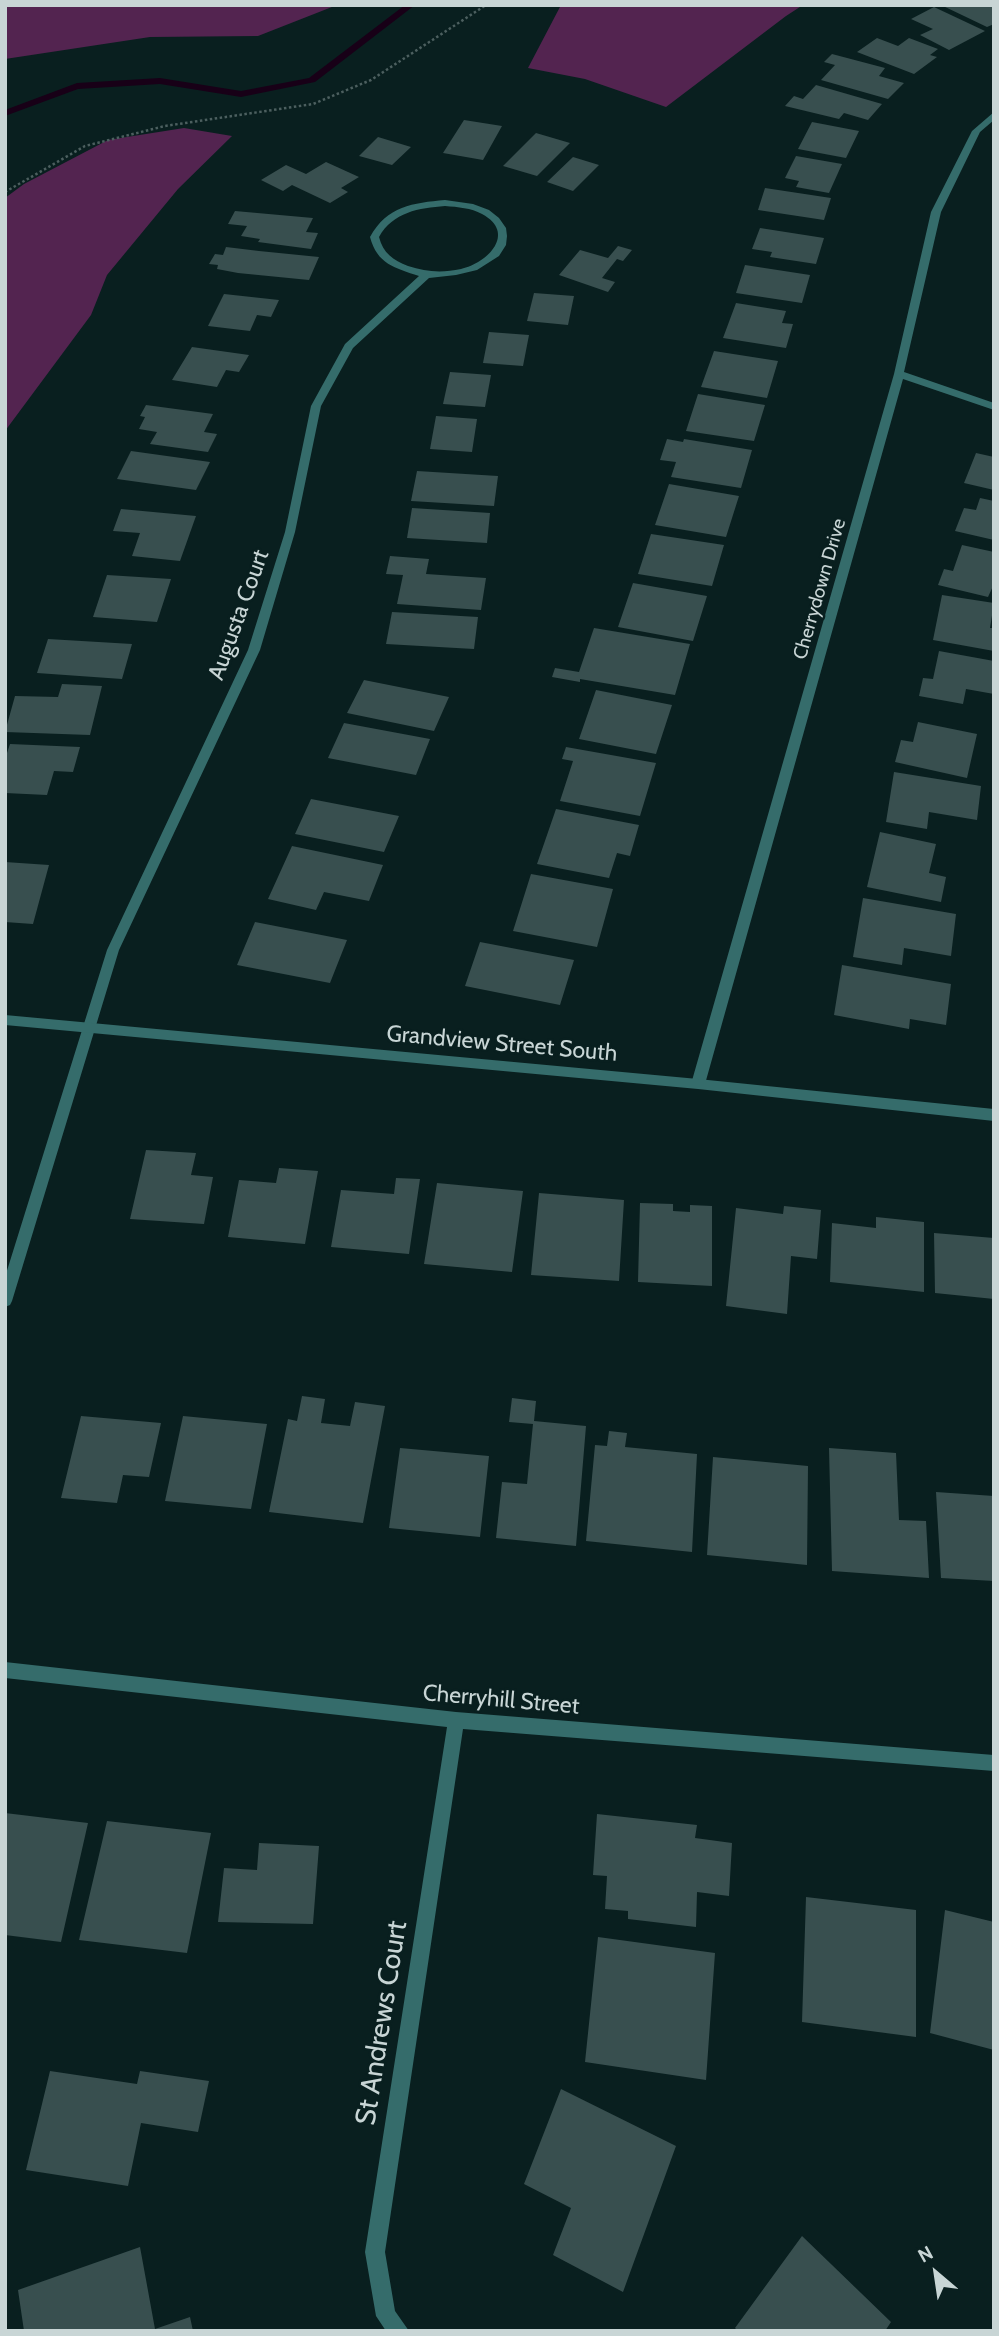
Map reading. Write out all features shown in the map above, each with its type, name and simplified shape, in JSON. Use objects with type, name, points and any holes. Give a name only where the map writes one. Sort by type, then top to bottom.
[{"type":"street","name":"Cherrydown Drive","points":[[698,1084],[899,374],[936,212],[976,131],[994,115]]},
{"type":"street","points":[[438,202],[477,208],[492,216],[501,227],[504,239],[489,261],[472,269],[426,275],[406,271],[379,254],[374,242],[376,230],[384,219],[417,204],[438,202]]},
{"type":"street","name":"Augusta Court","points":[[5,1301],[113,950],[254,650],[290,531],[316,406],[349,346],[426,275]]},
{"type":"street","points":[[899,374],[994,407]]},
{"type":"street","name":"Grandview Street South","points":[[5,1020],[698,1084],[994,1115]]},
{"type":"street","name":"Cherryhill Street","points":[[5,1670],[456,1720],[994,1763]]},
{"type":"street","name":"St Andrews Court","points":[[400,2331],[386,2316],[375,2252],[456,1720]]},
{"type":"path","points":[[5,192],[85,146],[165,126],[313,104],[371,79],[486,5]]},
{"type":"shaded area","points":[[5,5],[337,5],[258,36],[150,37],[5,59]]},
{"type":"shaded area","points":[[561,5],[803,5],[666,107],[585,79],[528,68]]},
{"type":"shaded area","points":[[184,128],[232,136],[178,189],[107,275],[91,315],[5,431],[5,198],[24,184],[108,140]]},
{"type":"building","points":[[941,5],[994,5],[994,24],[987,27]]},
{"type":"building","points":[[934,7],[985,31],[949,50],[920,35],[933,29],[911,19]]},
{"type":"building","points":[[877,38],[898,46],[909,38],[938,49],[930,55],[937,57],[914,74],[857,52]]},
{"type":"building","points":[[832,54],[885,68],[879,76],[904,83],[888,99],[821,80],[835,65],[824,62]]},
{"type":"building","points":[[816,85],[882,104],[868,120],[844,113],[839,119],[785,106],[794,96],[803,99]]},
{"type":"building","points":[[464,120],[502,126],[483,160],[443,153]]},
{"type":"building","points":[[812,122],[859,131],[846,158],[798,149]]},
{"type":"building","points":[[536,133],[570,143],[537,176],[503,166]]},
{"type":"building","points":[[378,137],[411,147],[392,165],[359,156]]},
{"type":"building","points":[[796,156],[842,164],[829,193],[796,187],[799,181],[785,178]]},
{"type":"building","points":[[573,157],[599,165],[573,191],[547,182]]},
{"type":"building","points":[[326,162],[359,177],[341,188],[348,192],[330,203],[292,185],[283,191],[261,180],[286,165],[306,174]]},
{"type":"building","points":[[765,188],[831,198],[824,220],[758,210]]},
{"type":"building","points":[[235,211],[313,218],[306,232],[318,233],[311,249],[258,242],[260,239],[241,236],[247,226],[228,224]]},
{"type":"building","points":[[760,228],[824,238],[816,264],[770,257],[772,252],[752,249]]},
{"type":"building","points":[[618,246],[632,250],[623,261],[617,259],[602,278],[615,282],[608,292],[559,275],[580,250],[608,258]]},
{"type":"building","points":[[226,247],[319,257],[309,280],[238,273],[217,269],[218,265],[209,264],[215,254],[223,255]]},
{"type":"building","points":[[745,265],[810,275],[802,303],[736,293]]},
{"type":"building","points":[[534,293],[574,296],[568,325],[527,321]]},
{"type":"building","points":[[224,294],[279,300],[271,317],[257,315],[250,331],[208,326]]},
{"type":"building","points":[[736,303],[786,311],[782,323],[793,324],[786,348],[723,338]]},
{"type":"building","points":[[489,332],[529,335],[523,366],[483,363]]},
{"type":"building","points":[[192,347],[249,355],[239,372],[226,370],[217,387],[172,380]]},
{"type":"building","points":[[714,351],[778,361],[767,398],[701,387]]},
{"type":"building","points":[[450,372],[491,375],[485,407],[443,404]]},
{"type":"building","points":[[698,394],[765,405],[754,441],[686,431]]},
{"type":"building","points":[[146,405],[213,414],[204,432],[217,434],[208,452],[150,444],[157,432],[139,429],[145,417],[140,416]]},
{"type":"building","points":[[436,416],[477,419],[472,452],[430,449]]},
{"type":"building","points":[[667,439],[683,442],[684,439],[752,450],[741,488],[671,477],[676,462],[660,460]]},
{"type":"building","points":[[131,451],[210,462],[196,490],[117,479]]},
{"type":"building","points":[[976,453],[994,457],[994,490],[964,483]]},
{"type":"building","points":[[417,471],[498,476],[494,506],[411,501]]},
{"type":"building","points":[[669,484],[739,496],[726,537],[655,525]]},
{"type":"building","points":[[980,498],[994,501],[994,540],[955,531],[964,508],[976,510]]},
{"type":"building","points":[[412,508],[490,513],[487,543],[407,538]]},
{"type":"building","points":[[121,509],[196,516],[180,561],[132,556],[140,533],[113,531]]},
{"type":"building","points":[[651,534],[724,545],[712,586],[638,574]]},
{"type":"building","points":[[962,545],[994,552],[994,584],[988,597],[938,585],[944,569],[953,571]]},
{"type":"building","points":[[390,556],[429,559],[426,574],[486,578],[481,610],[397,604],[403,575],[386,574]]},
{"type":"building","points":[[107,575],[171,579],[157,622],[93,617]]},
{"type":"building","points":[[633,583],[707,596],[693,641],[618,627]]},
{"type":"building","points":[[942,595],[994,603],[990,628],[994,628],[994,651],[933,640]]},
{"type":"building","points":[[392,612],[478,617],[474,649],[386,644]]},
{"type":"building","points":[[594,628],[690,644],[675,695],[552,677],[555,668],[579,672]]},
{"type":"building","points":[[48,639],[132,644],[122,679],[37,673]]},
{"type":"building","points":[[939,651],[994,661],[994,694],[966,689],[963,704],[919,696],[923,678],[933,679]]},
{"type":"building","points":[[364,680],[449,697],[434,731],[347,713]]},
{"type":"building","points":[[62,684],[102,686],[90,735],[5,732],[15,696],[58,697]]},
{"type":"building","points":[[596,690],[672,705],[656,754],[579,739]]},
{"type":"building","points":[[918,722],[977,734],[967,778],[895,762],[901,740],[913,742]]},
{"type":"building","points":[[344,723],[430,739],[416,775],[328,758]]},
{"type":"building","points":[[10,744],[80,747],[73,772],[54,771],[47,795],[5,793],[5,759]]},
{"type":"building","points":[[566,747],[656,763],[640,816],[560,801],[573,761],[562,759]]},
{"type":"building","points":[[894,772],[981,786],[977,820],[929,812],[927,829],[886,822]]},
{"type":"building","points":[[311,799],[399,816],[384,852],[295,834]]},
{"type":"building","points":[[556,809],[639,825],[630,856],[617,853],[609,878],[537,864]]},
{"type":"building","points":[[880,832],[936,844],[929,873],[946,877],[941,902],[867,887]]},
{"type":"building","points":[[292,846],[383,865],[369,901],[324,892],[316,910],[268,899]]},
{"type":"building","points":[[5,862],[49,865],[33,924],[5,922]]},
{"type":"building","points":[[531,874],[613,889],[597,947],[513,931]]},
{"type":"building","points":[[863,898],[956,914],[951,956],[904,948],[902,965],[853,957]]},
{"type":"building","points":[[255,922],[347,940],[330,983],[237,965]]},
{"type":"building","points":[[480,942],[574,960],[560,1005],[465,986]]},
{"type":"building","points":[[842,965],[951,984],[946,1025],[910,1019],[909,1029],[834,1015]]},
{"type":"building","points":[[146,1150],[196,1153],[191,1175],[213,1177],[204,1224],[130,1219]]},
{"type":"building","points":[[279,1168],[318,1171],[305,1244],[228,1237],[239,1180],[276,1183]]},
{"type":"building","points":[[396,1178],[420,1179],[409,1254],[331,1247],[341,1190],[394,1194]]},
{"type":"building","points":[[437,1183],[523,1191],[512,1272],[424,1264]]},
{"type":"building","points":[[539,1193],[624,1200],[619,1281],[531,1275]]},
{"type":"building","points":[[640,1203],[673,1204],[673,1211],[690,1212],[690,1205],[712,1206],[712,1286],[638,1282]]},
{"type":"building","points":[[784,1206],[821,1210],[817,1259],[791,1256],[787,1314],[726,1306],[736,1208],[783,1214]]},
{"type":"building","points":[[876,1217],[924,1222],[924,1292],[830,1282],[832,1223],[876,1228]]},
{"type":"building","points":[[934,1233],[994,1238],[994,1299],[935,1293]]},
{"type":"building","points":[[302,1396],[325,1399],[321,1423],[350,1426],[355,1402],[385,1406],[363,1523],[269,1512],[288,1419],[297,1421]]},
{"type":"building","points":[[512,1398],[536,1401],[534,1421],[586,1426],[576,1546],[496,1538],[502,1482],[527,1484],[533,1424],[509,1422]]},
{"type":"building","points":[[81,1416],[161,1423],[149,1477],[123,1475],[117,1503],[61,1498]]},
{"type":"building","points":[[183,1416],[267,1424],[251,1509],[165,1501]]},
{"type":"building","points":[[609,1431],[627,1433],[625,1447],[697,1454],[692,1552],[586,1541],[595,1445],[607,1446]]},
{"type":"building","points":[[400,1448],[489,1456],[480,1537],[389,1528]]},
{"type":"building","points":[[829,1448],[896,1453],[899,1520],[926,1521],[929,1578],[832,1571]]},
{"type":"building","points":[[713,1457],[808,1466],[807,1565],[707,1555]]},
{"type":"building","points":[[936,1492],[994,1496],[994,1581],[941,1578]]},
{"type":"building","points":[[5,1813],[88,1823],[61,1942],[5,1935]]},
{"type":"building","points":[[597,1814],[697,1825],[695,1838],[732,1843],[729,1896],[697,1892],[696,1927],[628,1919],[628,1911],[605,1909],[607,1876],[593,1875]]},
{"type":"building","points":[[107,1821],[211,1833],[187,1953],[79,1940]]},
{"type":"building","points":[[259,1843],[319,1846],[313,1924],[218,1922],[224,1868],[257,1870]]},
{"type":"building","points":[[806,1897],[916,1910],[916,2037],[802,2022]]},
{"type":"building","points":[[945,1910],[994,1922],[994,2050],[930,2033]]},
{"type":"building","points":[[598,1937],[715,1953],[706,2080],[585,2062]]},
{"type":"building","points":[[50,2071],[137,2084],[140,2071],[209,2081],[198,2132],[141,2123],[128,2186],[26,2170]]},
{"type":"building","points":[[561,2089],[676,2146],[623,2292],[553,2255],[571,2208],[524,2184]]},
{"type":"building","points":[[802,2236],[891,2322],[885,2331],[738,2331],[735,2328]]},
{"type":"building","points":[[140,2247],[155,2329],[190,2317],[193,2331],[24,2331],[18,2290]]},
{"type":"waterway","points":[[5,113],[77,86],[160,81],[241,94],[312,80],[411,5]]}]
